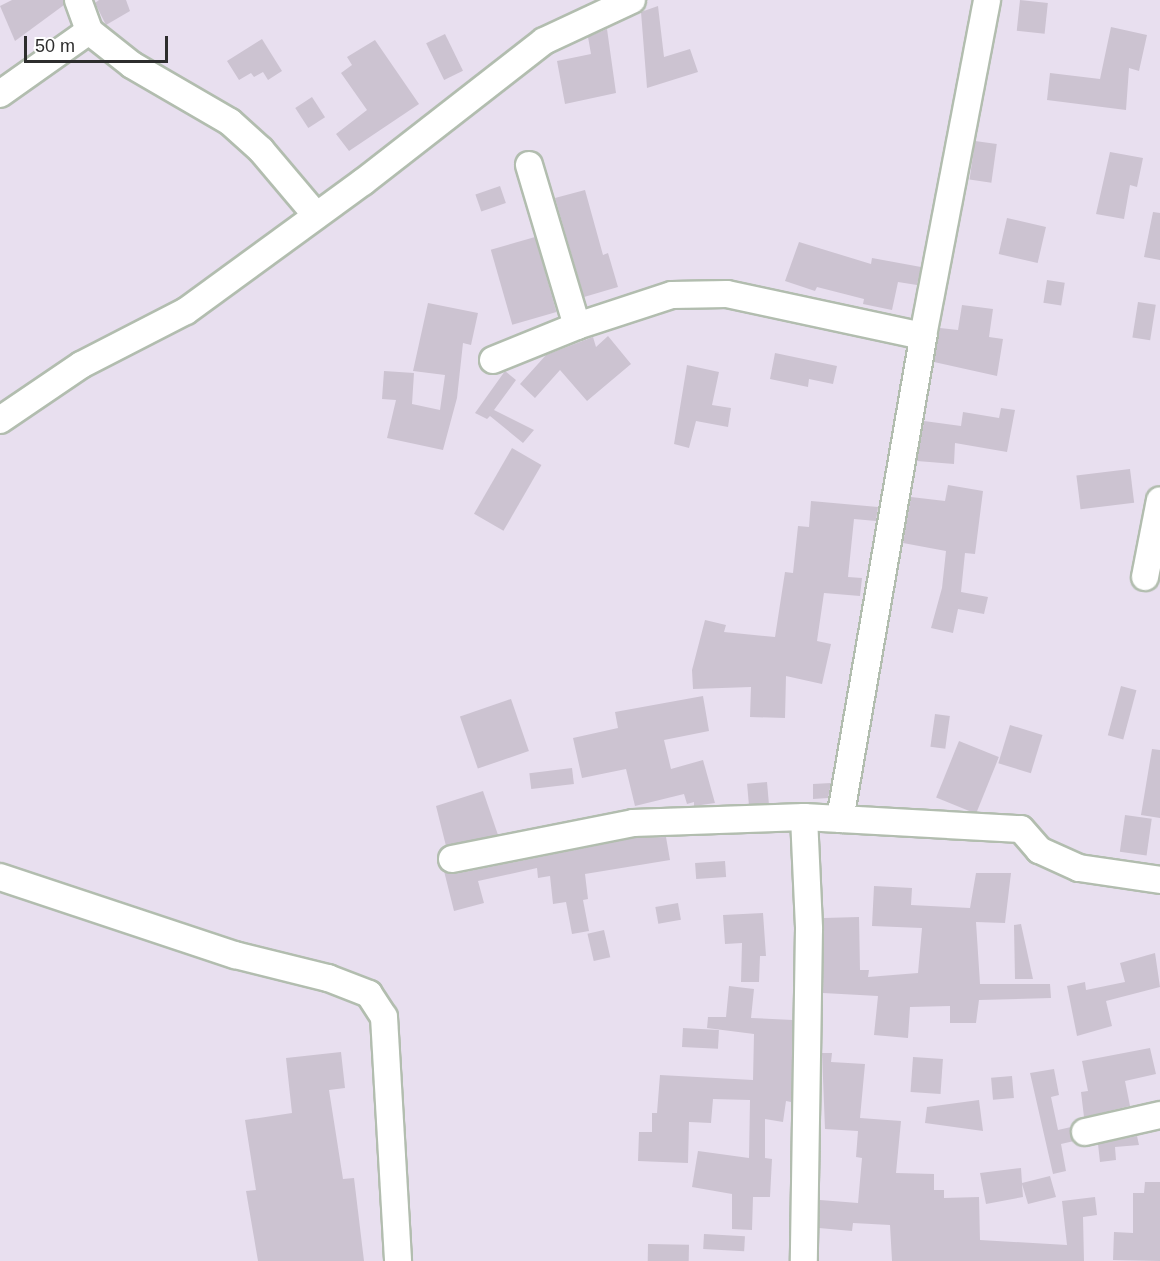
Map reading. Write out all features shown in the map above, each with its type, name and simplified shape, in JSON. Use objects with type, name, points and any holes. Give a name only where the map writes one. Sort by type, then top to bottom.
[{"type":"street","points":[[78,0],[89,31],[132,65],[230,122],[261,150],[316,215]]},
{"type":"street","points":[[0,420],[81,365],[186,311],[544,41],[632,0]]},
{"type":"street","points":[[840,819],[923,336],[987,0]]},
{"type":"street","points":[[0,94],[89,31]]},
{"type":"street","points":[[529,165],[577,326]]},
{"type":"street","points":[[493,360],[577,326],[672,295],[727,294],[923,336]]},
{"type":"street","points":[[1145,577],[1160,500]]},
{"type":"street","points":[[804,817],[809,929],[804,1261]]},
{"type":"street","points":[[452,859],[633,823],[804,817],[1021,829],[1039,850],[1079,868],[1160,880]]},
{"type":"street","points":[[0,877],[235,955],[328,978],[369,994],[384,1017],[398,1261]]},
{"type":"street","points":[[1084,1132],[1160,1115]]},
{"type":"building","points":[[12,0],[63,0],[64,5],[15,41],[0,6]]},
{"type":"building","points":[[99,0],[126,0],[130,11],[106,25],[95,3]]},
{"type":"building","points":[[1020,0],[1048,3],[1045,34],[1017,31]]},
{"type":"building","points":[[658,6],[664,57],[690,49],[698,72],[647,88],[641,12]]},
{"type":"building","points":[[1111,27],[1147,35],[1139,71],[1129,68],[1126,110],[1047,100],[1050,73],[1100,79]]},
{"type":"building","points":[[607,29],[616,93],[565,104],[557,61],[591,54],[588,37]]},
{"type":"building","points":[[445,34],[463,71],[444,80],[426,43]]},
{"type":"building","points":[[262,39],[282,71],[268,80],[263,72],[254,77],[251,73],[239,80],[227,61]]},
{"type":"building","points":[[375,40],[419,104],[349,151],[336,134],[367,110],[341,73],[352,65],[347,57]]},
{"type":"building","points":[[312,97],[325,117],[308,128],[295,108]]},
{"type":"building","points":[[975,141],[997,144],[991,183],[970,180]]},
{"type":"building","points":[[1110,152],[1143,158],[1137,187],[1130,185],[1124,219],[1096,214]]},
{"type":"building","points":[[500,186],[506,203],[481,211],[475,194]]},
{"type":"building","points":[[585,190],[603,255],[608,253],[618,287],[584,297],[555,198]]},
{"type":"building","points":[[1153,212],[1160,213],[1160,260],[1144,257]]},
{"type":"building","points":[[1007,218],[1046,227],[1038,263],[999,254]]},
{"type":"building","points":[[535,237],[556,312],[512,325],[491,250]]},
{"type":"building","points":[[799,242],[871,264],[872,258],[921,267],[917,285],[898,282],[892,310],[863,304],[864,299],[817,287],[815,291],[785,281]]},
{"type":"building","points":[[1047,280],[1065,283],[1061,306],[1043,303]]},
{"type":"building","points":[[1138,302],[1156,305],[1150,340],[1132,338]]},
{"type":"building","points":[[428,303],[478,313],[471,345],[463,343],[457,398],[443,450],[387,438],[396,400],[382,399],[384,371],[414,373],[412,404],[440,410],[445,375],[413,371]]},
{"type":"building","points":[[962,305],[993,309],[989,337],[1003,339],[997,376],[934,362],[940,328],[958,330]]},
{"type":"building","points":[[608,336],[631,364],[587,401],[560,370],[535,398],[520,384],[546,355],[593,337],[596,347]]},
{"type":"building","points":[[775,353],[837,366],[833,384],[809,379],[808,387],[770,379]]},
{"type":"building","points":[[687,365],[719,372],[712,405],[731,408],[728,427],[696,421],[689,448],[674,444]]},
{"type":"building","points":[[505,371],[516,380],[494,410],[534,430],[523,443],[490,416],[487,419],[475,413]]},
{"type":"building","points":[[1001,408],[1015,410],[1007,452],[955,443],[954,464],[917,461],[924,421],[961,426],[963,412],[999,418]]},
{"type":"building","points":[[512,448],[541,465],[503,531],[474,514]]},
{"type":"building","points":[[1130,469],[1134,503],[1081,509],[1076,476]]},
{"type":"building","points":[[948,485],[983,491],[975,554],[965,553],[961,592],[988,597],[984,614],[958,609],[953,633],[931,628],[942,588],[946,551],[903,543],[911,497],[945,501]]},
{"type":"building","points":[[811,501],[878,507],[876,521],[854,519],[848,577],[862,578],[860,596],[824,593],[817,641],[831,644],[822,684],[786,676],[785,718],[750,717],[751,687],[693,689],[692,670],[705,620],[726,625],[724,632],[775,637],[785,572],[793,573],[798,526],[809,527]]},
{"type":"building","points":[[1121,686],[1136,690],[1123,739],[1108,735]]},
{"type":"building","points":[[703,696],[709,731],[664,740],[671,769],[703,760],[715,803],[694,806],[694,802],[687,804],[684,794],[635,806],[626,769],[582,778],[573,738],[618,728],[615,712]]},
{"type":"building","points":[[511,699],[529,751],[478,769],[460,717]]},
{"type":"building","points":[[935,714],[950,716],[945,749],[930,747]]},
{"type":"building","points":[[1010,725],[1043,735],[1031,773],[998,763]]},
{"type":"building","points":[[959,741],[999,757],[976,814],[936,798]]},
{"type":"building","points":[[1152,749],[1160,750],[1160,818],[1141,815]]},
{"type":"building","points":[[572,768],[574,784],[531,789],[529,773]]},
{"type":"building","points":[[767,782],[769,803],[749,805],[747,784]]},
{"type":"building","points":[[831,783],[828,798],[813,799],[813,784]]},
{"type":"building","points":[[483,791],[498,835],[446,846],[436,806]]},
{"type":"building","points":[[1125,815],[1152,819],[1147,855],[1120,852]]},
{"type":"building","points":[[666,837],[670,860],[585,874],[588,899],[583,900],[589,931],[572,934],[566,902],[553,904],[550,876],[538,878],[537,868],[478,881],[484,903],[454,911],[444,871],[455,874],[635,838]]},
{"type":"building","points":[[725,861],[726,877],[696,879],[695,863]]},
{"type":"building","points":[[976,873],[1011,873],[1005,923],[976,922],[980,984],[1050,984],[1051,998],[979,1000],[976,1023],[950,1023],[950,1006],[910,1007],[908,1038],[874,1035],[878,996],[823,993],[824,918],[859,917],[860,970],[869,970],[868,977],[918,973],[922,928],[872,926],[874,886],[912,888],[911,905],[970,908]]},
{"type":"building","points":[[678,903],[681,920],[658,924],[655,907]]},
{"type":"building","points":[[763,913],[766,956],[760,956],[759,982],[741,982],[742,943],[725,944],[723,915]]},
{"type":"building","points":[[1021,924],[1033,979],[1015,979],[1014,925]]},
{"type":"building","points":[[604,930],[610,957],[594,961],[587,934]]},
{"type":"building","points":[[1155,953],[1160,987],[1106,1001],[1112,1026],[1077,1036],[1067,986],[1085,982],[1086,990],[1125,982],[1120,963]]},
{"type":"building","points":[[729,986],[754,989],[751,1018],[793,1020],[791,1102],[786,1101],[783,1122],[765,1119],[765,1158],[772,1159],[770,1197],[753,1197],[752,1230],[732,1229],[732,1194],[692,1187],[698,1151],[749,1158],[750,1100],[713,1099],[711,1123],[689,1122],[688,1163],[638,1161],[639,1132],[652,1132],[652,1113],[657,1113],[660,1075],[753,1080],[754,1034],[707,1028],[708,1017],[726,1017]]},
{"type":"building","points":[[683,1028],[719,1030],[718,1049],[682,1047]]},
{"type":"building","points":[[1150,1048],[1156,1074],[1125,1081],[1130,1106],[1084,1117],[1081,1092],[1088,1091],[1082,1061]]},
{"type":"building","points":[[341,1052],[345,1088],[329,1090],[343,1179],[354,1178],[364,1261],[258,1261],[246,1191],[256,1190],[245,1120],[292,1113],[286,1058]]},
{"type":"building","points":[[822,1053],[832,1053],[831,1062],[865,1064],[860,1118],[901,1121],[896,1173],[934,1174],[934,1190],[944,1190],[944,1198],[979,1197],[980,1240],[1067,1245],[1062,1201],[1095,1197],[1097,1215],[1083,1217],[1084,1261],[892,1261],[890,1225],[853,1223],[852,1231],[819,1228],[820,1200],[858,1203],[862,1158],[856,1157],[858,1131],[825,1129]]},
{"type":"building","points":[[913,1057],[943,1059],[940,1094],[911,1092]]},
{"type":"building","points":[[1054,1069],[1059,1095],[1051,1097],[1058,1130],[1071,1127],[1074,1141],[1061,1144],[1066,1171],[1053,1174],[1030,1073]]},
{"type":"building","points":[[1012,1076],[1014,1098],[993,1100],[991,1078]]},
{"type":"building","points":[[979,1100],[983,1131],[925,1123],[927,1107]]},
{"type":"building","points":[[1137,1136],[1139,1145],[1115,1147],[1116,1160],[1100,1162],[1098,1144]]},
{"type":"building","points":[[1021,1168],[1022,1183],[1050,1176],[1056,1197],[1028,1204],[1022,1184],[1023,1197],[986,1204],[980,1173]]},
{"type":"building","points":[[1145,1182],[1160,1182],[1160,1261],[1113,1260],[1114,1232],[1133,1233],[1133,1193],[1144,1193]]},
{"type":"building","points":[[704,1234],[745,1236],[744,1251],[703,1249]]},
{"type":"building","points":[[648,1244],[689,1245],[689,1261],[648,1261]]}]
